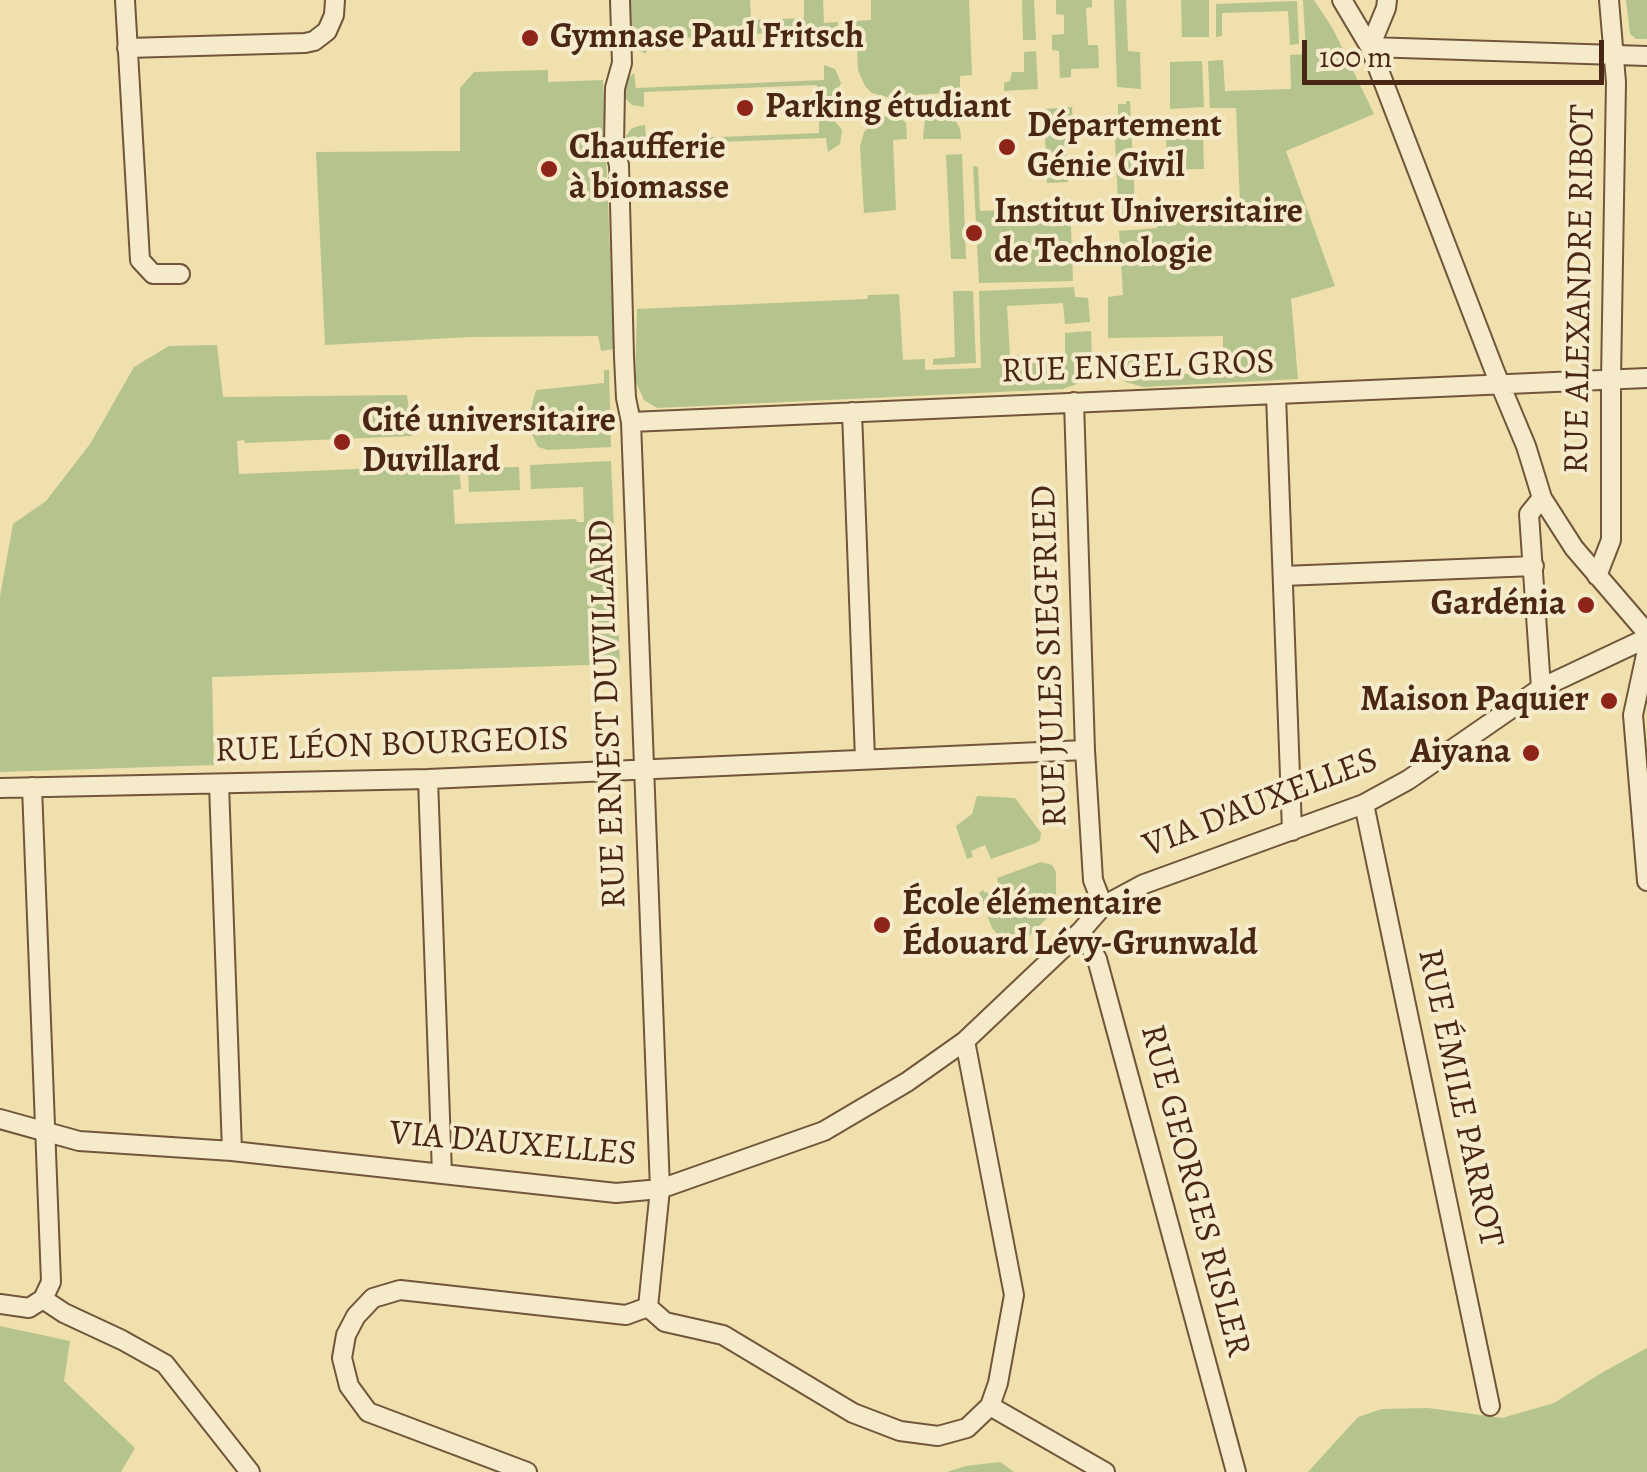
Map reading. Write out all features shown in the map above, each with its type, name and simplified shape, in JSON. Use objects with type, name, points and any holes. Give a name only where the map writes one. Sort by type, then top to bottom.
[{"type":"street","points":[[125,0],[140,260],[153,274],[180,274]]},
{"type":"street","points":[[127,48],[314,41],[326,31],[334,15],[335,0]]},
{"type":"street","name":"RUE ERNEST DUVILLARD","points":[[620,0],[622,62],[615,88],[614,146],[619,165],[624,357],[631,422],[660,1189],[648,1307]]},
{"type":"street","points":[[1342,0],[1370,47],[1526,446],[1542,498],[1574,548],[1647,636]]},
{"type":"street","points":[[1370,47],[1387,0]]},
{"type":"street","name":"RUE ALEXANDRE RIBOT","points":[[1597,576],[1610,540],[1616,82],[1609,0]]},
{"type":"street","points":[[1370,47],[1647,56]]},
{"type":"street","name":"RUE ENGEL GROS","points":[[631,422],[1647,378]]},
{"type":"street","points":[[1276,395],[1292,831]]},
{"type":"street","name":"RUE JULES SIEGFRIED","points":[[1074,402],[1085,750],[1093,880],[1102,906]]},
{"type":"street","points":[[852,412],[865,759]]},
{"type":"street","points":[[1541,688],[1529,514],[1542,498]]},
{"type":"street","points":[[1283,576],[1534,566]]},
{"type":"street","name":"VIA D'AUXELLES","points":[[0,1119],[79,1141],[232,1151],[616,1193],[660,1189],[824,1131],[907,1082],[965,1040],[1102,906],[1144,884],[1364,804],[1408,780],[1541,688],[1647,636]]},
{"type":"street","points":[[1647,650],[1633,715],[1647,881]]},
{"type":"street","name":"RUE LÉON BOURGEOIS","points":[[0,788],[644,771],[1085,750]]},
{"type":"street","points":[[428,778],[442,1174]]},
{"type":"street","points":[[219,784],[232,1151]]},
{"type":"street","points":[[0,1304],[29,1308],[43,1299],[51,1282],[32,786]]},
{"type":"street","name":"RUE ÉMILE PARROT","points":[[1364,804],[1490,1406]]},
{"type":"street","name":"RUE GEORGES RISLER","points":[[1080,930],[1097,958],[1236,1472]]},
{"type":"street","points":[[527,1472],[368,1412],[349,1386],[342,1358],[346,1335],[356,1316],[373,1298],[400,1290],[626,1315],[648,1307],[666,1322],[723,1335],[854,1413],[900,1431],[938,1436],[967,1428],[990,1406],[1014,1295],[965,1040]]},
{"type":"street","points":[[43,1299],[64,1314],[165,1364],[250,1472]]},
{"type":"street","points":[[990,1406],[1105,1472]]},
{"type":"green space","points":[[630,0],[750,0],[751,20],[773,19],[774,33],[647,40],[646,54],[633,47]]},
{"type":"green space","points":[[804,0],[823,0],[824,23],[838,22],[837,39],[832,43],[825,46],[825,32],[781,33],[781,19],[804,18]]},
{"type":"green space","points":[[871,0],[969,0],[972,75],[960,76],[960,92],[886,97],[865,86],[858,70],[856,21],[871,20]]},
{"type":"green space","points":[[1022,0],[1034,0],[1036,40],[1023,40]]},
{"type":"green space","points":[[1056,0],[1092,0],[1092,7],[1086,8],[1088,45],[1098,45],[1099,68],[1071,69],[1071,77],[1060,78],[1059,51],[1052,50],[1052,35],[1064,34],[1064,15],[1056,14]]},
{"type":"green space","points":[[1114,0],[1126,0],[1128,51],[1140,52],[1141,89],[1117,87]]},
{"type":"green space","points":[[1181,0],[1209,0],[1209,37],[1182,37]]},
{"type":"green space","points":[[1303,0],[1314,0],[1333,29],[1374,114],[1286,151],[1335,286],[1291,299],[1298,379],[1143,387],[1126,382],[1117,371],[1115,360],[1144,357],[1145,375],[1223,373],[1223,336],[1108,338],[1108,297],[1123,295],[1119,231],[1157,228],[1157,205],[1240,202],[1236,108],[1210,108],[1208,61],[1223,60],[1225,91],[1291,89],[1290,55],[1306,54]]},
{"type":"green space","points":[[1626,0],[1647,0],[1647,39],[1636,39],[1630,34]]},
{"type":"green space","points":[[1297,1],[1299,44],[1290,45],[1288,11],[1222,13],[1222,36],[1216,37],[1216,4]]},
{"type":"green space","points":[[1036,51],[1038,89],[1004,91],[1004,83],[1010,81],[1012,72],[1024,72],[1024,52]]},
{"type":"green space","points":[[1202,61],[1204,107],[1170,109],[1170,62]]},
{"type":"green space","points":[[824,65],[835,69],[841,83],[835,95],[824,100],[818,100],[817,85],[644,92],[644,107],[632,105],[623,93],[625,81],[634,73],[636,88],[824,80]]},
{"type":"green space","points":[[548,70],[548,82],[603,80],[614,349],[601,351],[598,336],[470,337],[325,345],[316,152],[460,151],[460,88],[474,72]]},
{"type":"green space","points":[[1130,101],[1135,206],[1146,206],[1147,220],[1119,221],[1114,122],[1118,121],[1118,104]]},
{"type":"green space","points":[[1072,107],[1073,123],[1065,125],[1068,182],[1047,183],[1044,109]]},
{"type":"green space","points":[[938,112],[955,120],[961,139],[923,139],[925,118]]},
{"type":"green space","points":[[895,114],[906,123],[907,139],[893,140],[896,210],[864,213],[860,147],[864,132],[879,118]]},
{"type":"green space","points":[[819,117],[834,120],[842,130],[840,144],[828,152],[826,138],[638,145],[638,160],[626,149],[626,136],[638,126],[645,125],[646,140],[819,133]]},
{"type":"green space","points":[[1203,132],[1204,169],[1167,170],[1166,134]]},
{"type":"green space","points":[[962,154],[966,259],[951,259],[946,155]]},
{"type":"green space","points":[[973,166],[978,167],[980,211],[1008,210],[1010,220],[1042,219],[1042,203],[1070,202],[1073,281],[979,283]]},
{"type":"green space","points":[[1074,287],[1075,297],[1088,298],[1090,322],[1065,324],[1063,303],[1007,306],[1010,356],[1065,354],[1065,333],[1091,331],[1092,362],[1087,362],[1086,373],[1077,384],[1063,389],[657,408],[644,400],[635,380],[637,309],[867,299],[868,295],[899,294],[903,360],[925,359],[925,370],[981,368],[979,291]]},
{"type":"green space","points":[[953,291],[973,291],[976,363],[933,365],[933,359],[955,357]]},
{"type":"green space","points":[[217,345],[223,397],[407,395],[412,436],[237,441],[239,474],[405,467],[406,471],[459,469],[461,489],[453,490],[455,524],[576,519],[584,522],[583,487],[531,489],[530,465],[611,461],[620,664],[212,677],[214,765],[0,772],[0,596],[13,524],[46,501],[90,444],[134,367],[169,346]]},
{"type":"green space","points":[[604,370],[609,370],[611,447],[538,447],[527,423],[536,390],[604,383]]},
{"type":"green space","points":[[519,467],[520,490],[469,492],[468,468]]},
{"type":"green space","points":[[977,796],[1015,798],[1041,833],[1040,840],[991,859],[985,845],[971,851],[973,857],[967,859],[956,826],[972,814]]},
{"type":"green space","points":[[1041,862],[1052,865],[1056,872],[1056,909],[1028,937],[998,935],[979,893],[999,888],[997,878]]},
{"type":"green space","points":[[0,1326],[70,1341],[64,1381],[135,1448],[121,1472],[0,1472]]},
{"type":"green space","points":[[1647,1348],[1647,1472],[1308,1472],[1358,1417],[1382,1409],[1428,1408],[1502,1418],[1554,1403]]},
{"type":"green space","points":[[1000,1462],[1014,1472],[947,1472],[966,1466]]},
{"type":"place","name":"Gymnase Paul Fritsch","points":[[530,38]]},
{"type":"place","name":"Parking étudiant","points":[[745,108]]},
{"type":"place","name":"Département Génie Civil","points":[[1007,147]]},
{"type":"place","name":"Chaufferie à biomasse","points":[[549,169]]},
{"type":"place","name":"Institut Universitaire de Technologie","points":[[974,233]]},
{"type":"place","name":"Cité universitaire Duvillard","points":[[342,442]]},
{"type":"place","name":"Gardénia","points":[[1586,605]]},
{"type":"place","name":"Maison Paquier","points":[[1609,701]]},
{"type":"place","name":"Aiyana","points":[[1531,753]]},
{"type":"place","name":"École élémentaire Édouard Lévy-Grunwald","points":[[882,925]]}]
